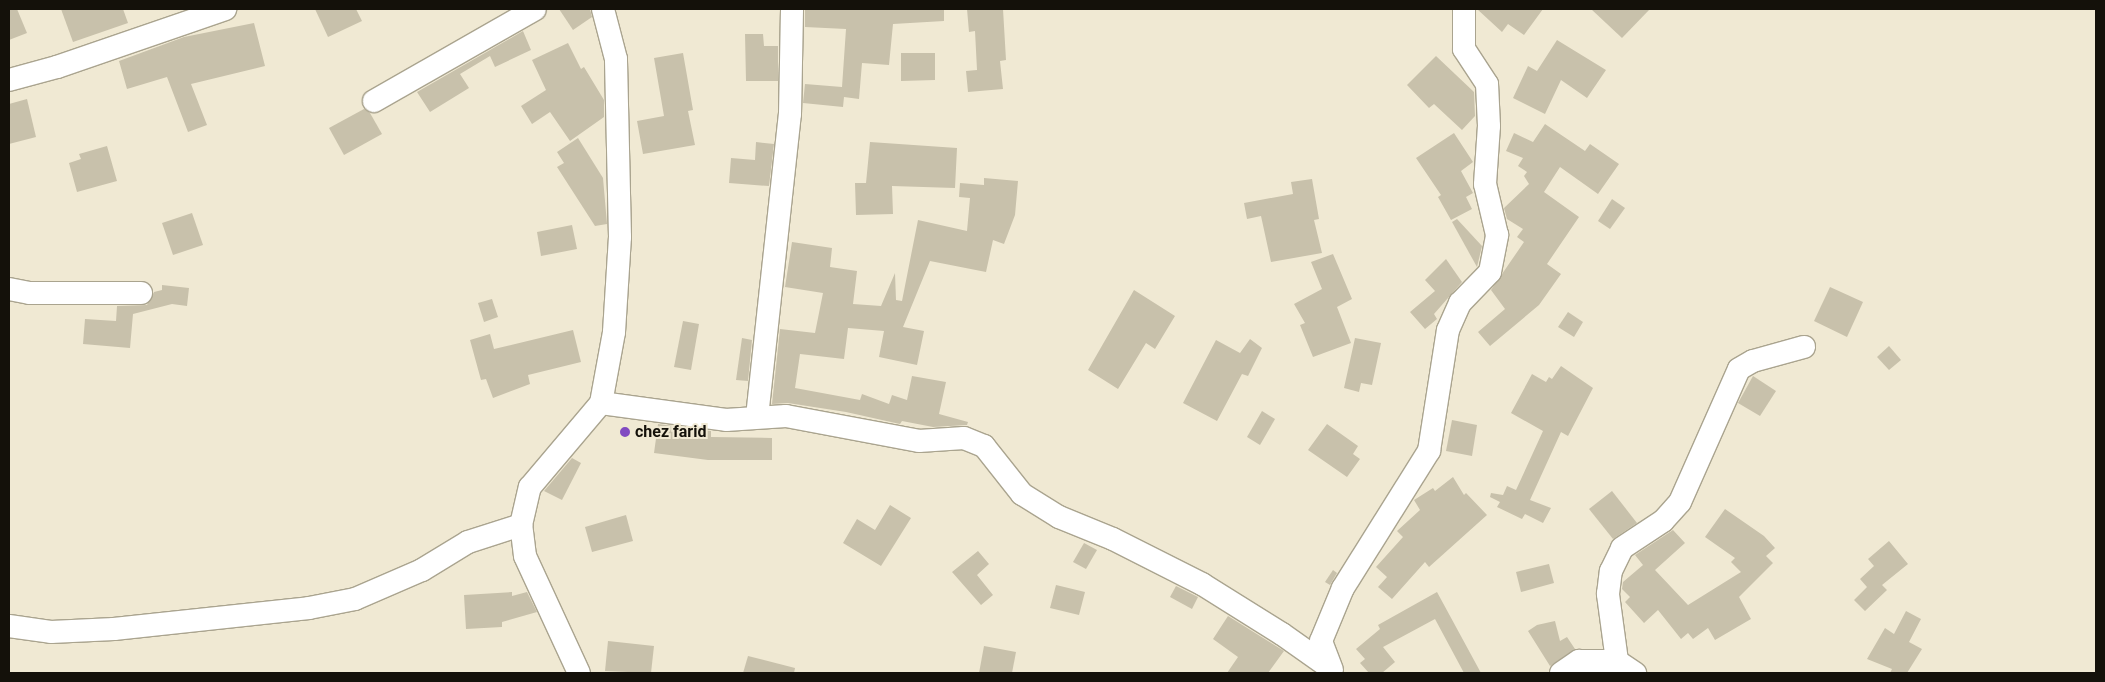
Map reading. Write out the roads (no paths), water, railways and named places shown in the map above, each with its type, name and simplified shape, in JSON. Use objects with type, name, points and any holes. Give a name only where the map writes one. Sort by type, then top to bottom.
[{"type":"street","points":[[9,80],[66,64],[225,9]]},
{"type":"street","points":[[374,101],[535,9]]},
{"type":"street","points":[[579,673],[525,556],[521,525],[530,487],[602,403],[614,332],[620,237],[616,59],[604,9]]},
{"type":"street","points":[[757,417],[790,114],[792,9]]},
{"type":"street","points":[[1332,670],[1321,641],[1343,588],[1429,451],[1448,330],[1460,303],[1490,272],[1497,235],[1485,184],[1489,126],[1487,84],[1464,49],[1464,9]]},
{"type":"street","points":[[9,289],[30,293],[141,293]]},
{"type":"street","points":[[1561,673],[1579,662],[1626,667],[1608,594],[1611,571],[1622,548],[1663,521],[1680,502],[1739,369],[1753,361],[1804,347]]},
{"type":"street","points":[[602,403],[726,420],[786,416],[919,441],[964,438],[984,446],[1022,494],[1059,517],[1113,539],[1202,584],[1282,634],[1332,670]]},
{"type":"street","points":[[9,626],[51,632],[114,629],[309,608],[355,599],[422,570],[468,542],[521,525]]},
{"type":"place","name":"chez farid","points":[[625,432]]}]
